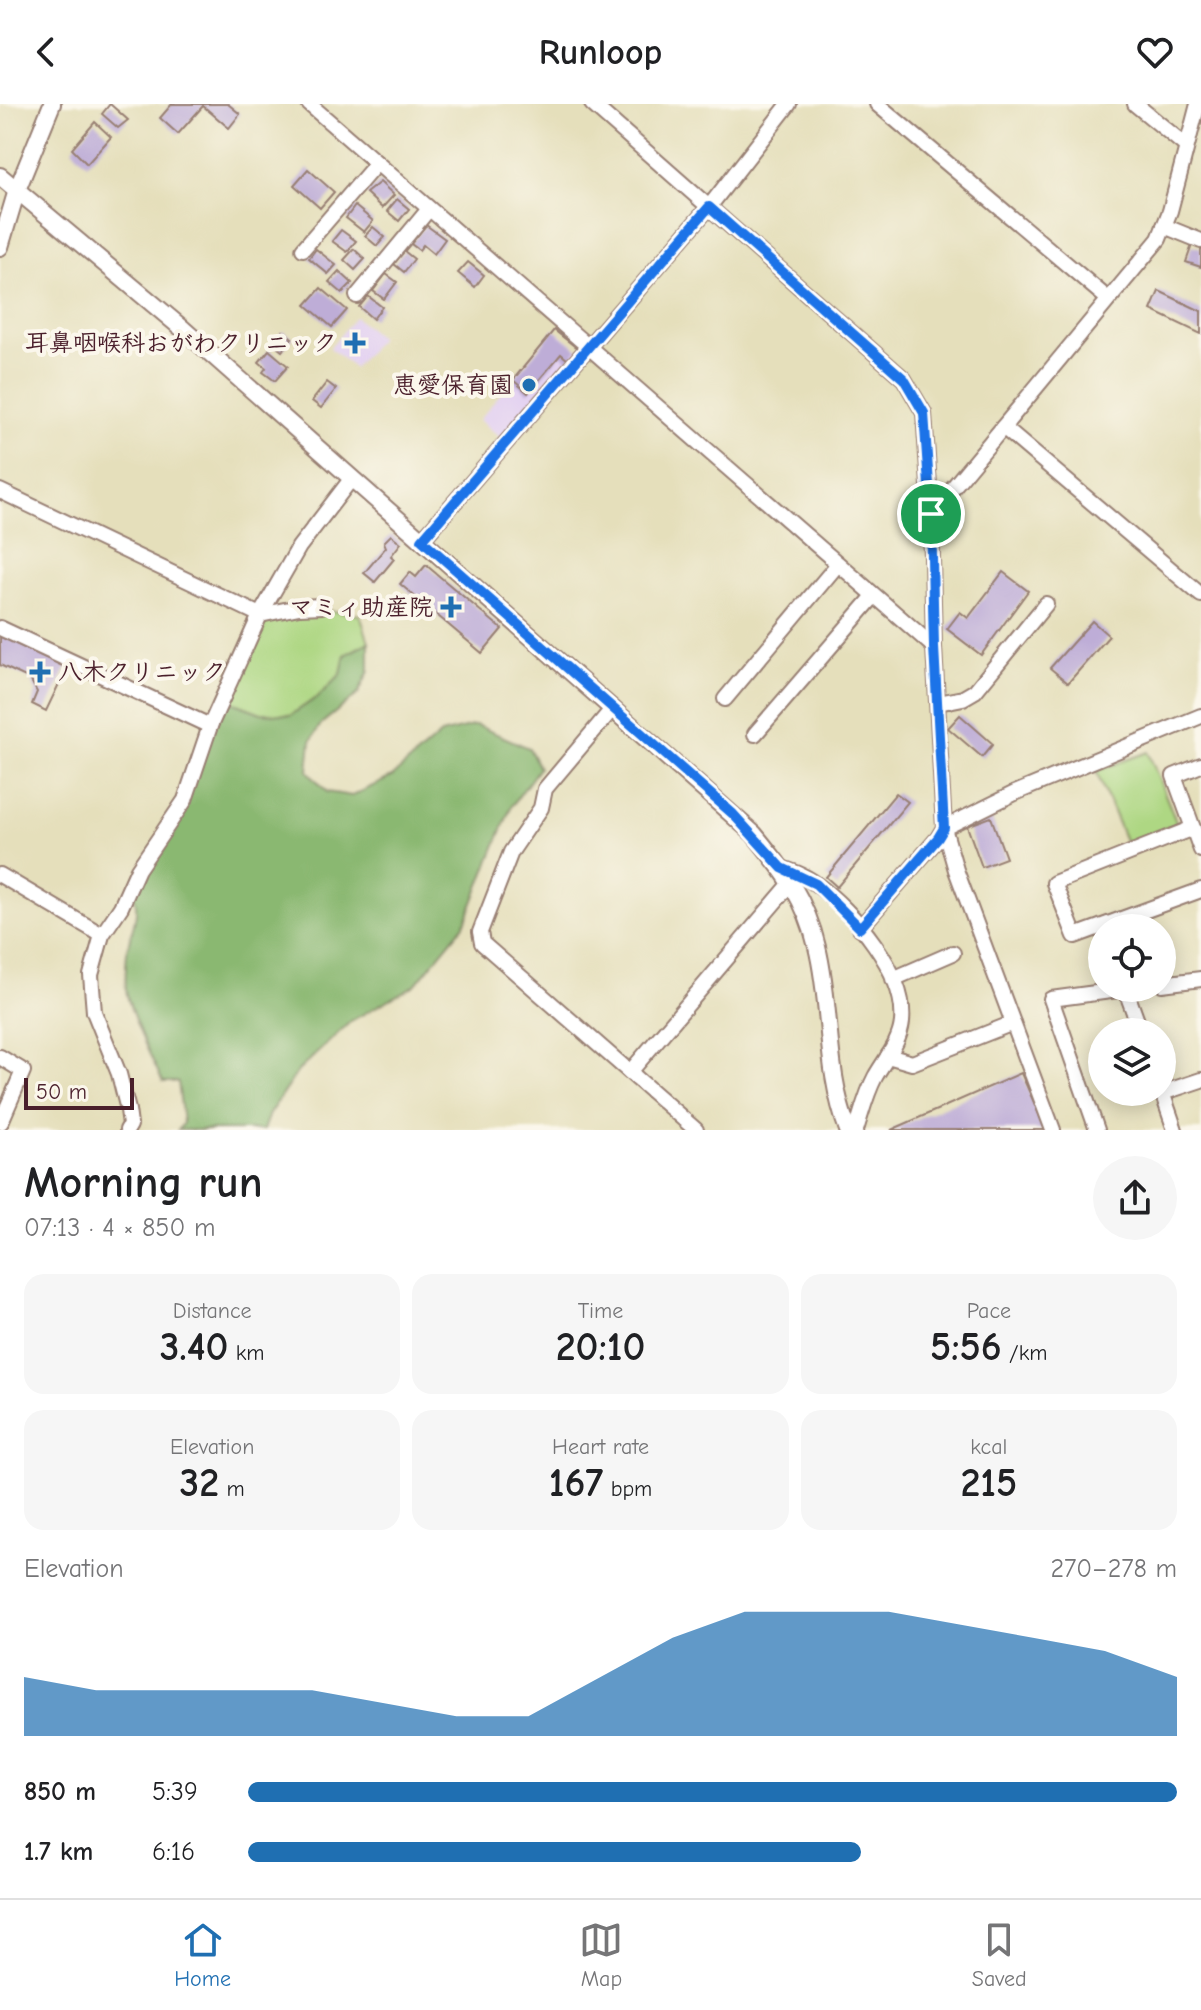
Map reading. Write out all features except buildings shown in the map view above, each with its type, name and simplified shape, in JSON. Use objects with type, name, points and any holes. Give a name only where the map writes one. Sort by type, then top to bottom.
[{"type":"street","points":[[0,247],[17,190],[52,104]]},
{"type":"street","points":[[309,104],[934,647]]},
{"type":"street","points":[[592,104],[904,379],[924,413],[944,828],[956,870],[1053,1130]]},
{"type":"street","points":[[422,540],[709,207],[789,104]]},
{"type":"street","points":[[877,104],[1108,299]]},
{"type":"street","points":[[1135,104],[1186,146]]},
{"type":"street","points":[[931,514],[1159,239],[1198,104]]},
{"type":"street","points":[[303,249],[377,163]]},
{"type":"street","points":[[0,176],[183,329],[733,814],[787,875],[817,945],[833,1077],[848,1130]]},
{"type":"street","points":[[357,296],[429,209]]},
{"type":"street","points":[[1164,226],[1201,241]]},
{"type":"street","points":[[1003,427],[1201,595]]},
{"type":"street","points":[[127,1130],[130,1125],[128,1110],[119,1074],[94,1012],[91,975],[102,935],[121,907],[138,869],[185,800],[210,726],[260,615],[299,547],[352,478]]},
{"type":"street","points":[[0,491],[260,615],[322,606]]},
{"type":"street","points":[[725,699],[838,564]]},
{"type":"street","points":[[755,734],[874,596]]},
{"type":"street","points":[[938,703],[963,698],[975,691],[1046,604]]},
{"type":"street","points":[[0,628],[210,726]]},
{"type":"street","points":[[613,708],[545,789],[541,808],[511,852],[480,932],[482,943],[696,1130]]},
{"type":"street","points":[[860,928],[944,828],[1015,793],[1201,716]]},
{"type":"street","points":[[1201,765],[1174,776],[1201,850]]},
{"type":"street","points":[[1088,932],[1075,936],[1054,883],[1193,828]]},
{"type":"street","points":[[0,875],[102,935]]},
{"type":"street","points":[[787,875],[816,884],[879,949],[901,1006],[899,1034],[865,1099],[856,1130]]},
{"type":"street","points":[[630,1072],[787,875]]},
{"type":"street","points":[[1137,914],[1201,890]]},
{"type":"street","points":[[893,979],[953,953]]},
{"type":"street","points":[[1176,982],[1201,979]]},
{"type":"street","points":[[1088,994],[1051,999],[1097,1130]]},
{"type":"street","points":[[888,1056],[912,1063],[1013,1023]]},
{"type":"street","points":[[0,1057],[23,1071],[1,1122]]},
{"type":"street","points":[[1176,1088],[1201,1080]]},
{"type":"street","points":[[1167,1106],[1175,1130]]},
{"type":"shaded area","name":"耳鼻咽喉科おがわクリニック","points":[[355,317],[380,338],[354,368],[330,348]]},
{"type":"shaded area","name":"恵愛保育園","points":[[554,329],[580,350],[504,441],[479,420]]},
{"type":"green space","points":[[325,610],[360,615],[369,642],[345,655],[341,674],[319,696],[291,715],[261,713],[227,700],[256,630],[269,617]]},
{"type":"green space","points":[[369,642],[369,671],[358,694],[321,724],[311,741],[308,771],[327,792],[352,796],[392,777],[441,734],[476,725],[529,748],[539,768],[511,807],[464,925],[415,985],[351,1021],[298,1071],[269,1114],[263,1130],[178,1130],[183,1123],[178,1082],[163,1082],[137,1024],[126,990],[127,952],[136,914],[132,892],[227,700],[261,713],[291,715],[319,696],[341,674],[345,655]]},
{"type":"green space","points":[[1148,752],[1177,824],[1126,843],[1096,771]]},
{"type":"place","name":"耳鼻咽喉科おがわクリニック","points":[[355,343]]},
{"type":"place","name":"恵愛保育園","points":[[529,385]]},
{"type":"place","name":"マミィ助産院","points":[[451,607]]},
{"type":"place","name":"八木クリニック","points":[[40,672]]},
{"type":"route","points":[[709,207],[904,379],[912,390],[924,413],[931,514],[934,647],[944,828],[860,928],[816,884],[782,868],[733,814],[422,540],[709,207]]}]
